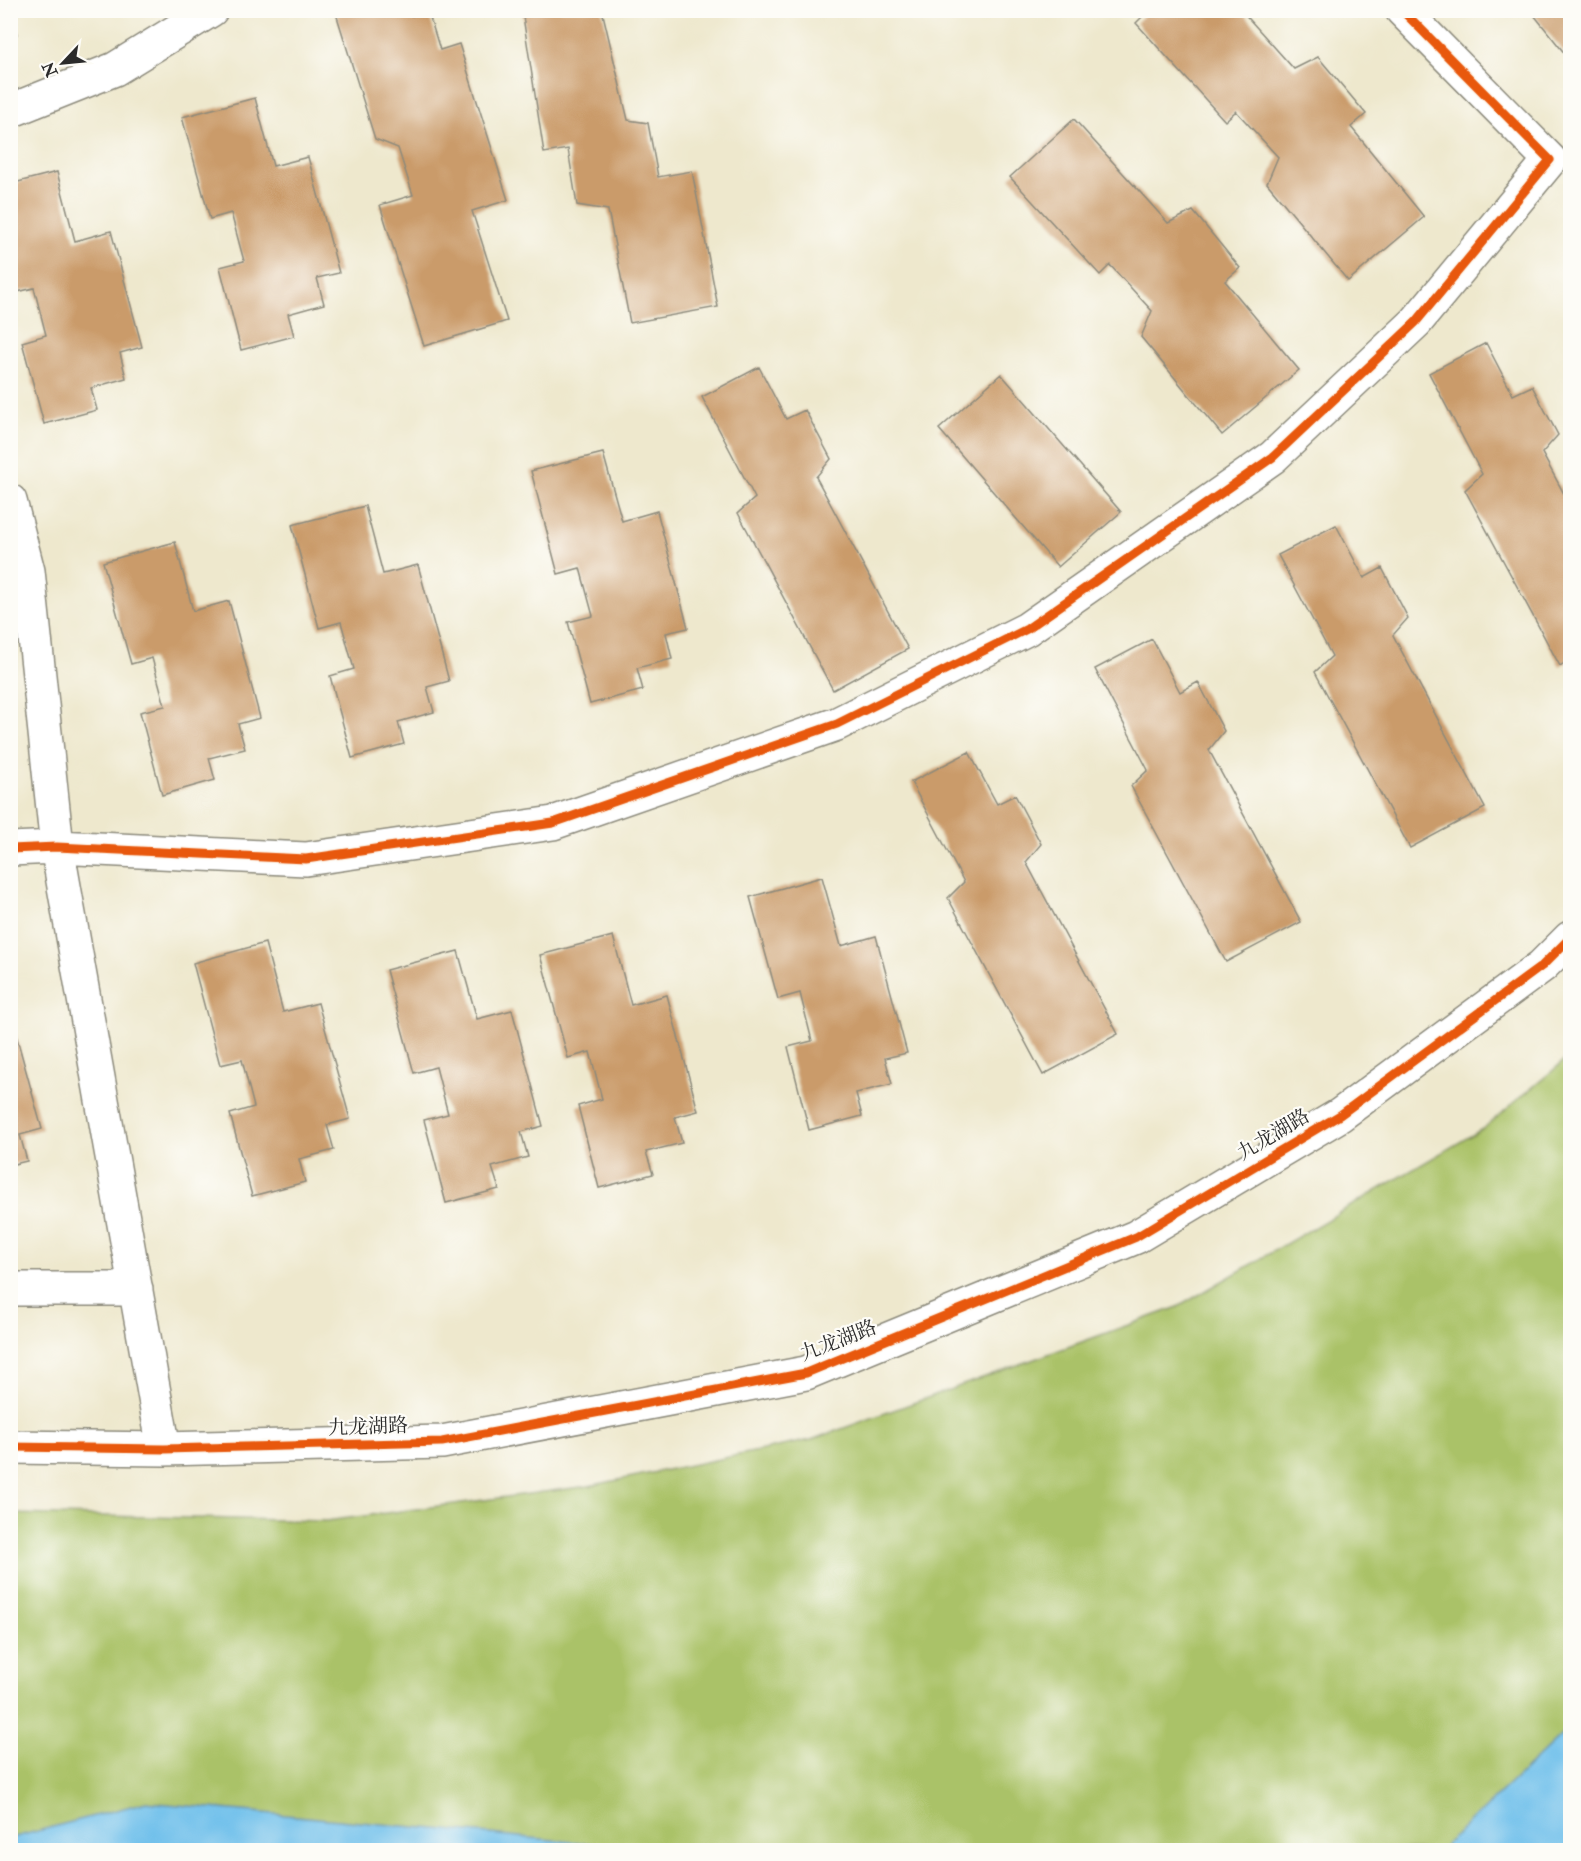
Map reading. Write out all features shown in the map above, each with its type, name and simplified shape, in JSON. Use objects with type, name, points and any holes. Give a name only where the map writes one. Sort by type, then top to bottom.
[{"type":"street","points":[[10,111],[115,69],[211,10]]},
{"type":"street","points":[[10,849],[57,847],[306,859],[553,823],[837,724],[1027,629],[1273,457],[1416,322],[1550,160],[1402,10]]},
{"type":"street","points":[[10,501],[28,571],[57,847],[164,1449]]},
{"type":"street","name":"九龙湖路","points":[[10,1447],[164,1449],[442,1442],[806,1373],[1136,1237],[1340,1115],[1542,966],[1570,938]]},
{"type":"street","points":[[10,1289],[136,1289]]},
{"type":"green space","points":[[1570,1056],[1570,1850],[11,1850],[11,1514],[326,1521],[589,1486],[811,1440],[1178,1307],[1484,1128]]},
{"type":"water","points":[[1570,1727],[1570,1850],[1440,1850]]},
{"type":"water","points":[[146,1802],[628,1847],[636,1850],[11,1850],[11,1838]]},
{"type":"building","points":[[10,10],[17,34],[10,36]]},
{"type":"building","points":[[335,10],[410,10],[412,16],[428,11],[440,50],[459,44],[508,200],[472,211],[507,321],[424,346],[380,205],[413,195],[398,148],[375,139]]},
{"type":"building","points":[[522,10],[602,10],[628,120],[648,123],[658,177],[692,171],[718,307],[630,323],[608,210],[577,205],[568,149],[544,153]]},
{"type":"building","points":[[1149,10],[1241,10],[1294,69],[1318,57],[1366,114],[1351,127],[1424,217],[1348,281],[1267,183],[1278,157],[1236,111],[1225,121],[1136,23]]},
{"type":"building","points":[[1530,10],[1570,10],[1570,60]]},
{"type":"building","points":[[255,98],[273,166],[308,157],[339,273],[317,278],[324,304],[288,314],[294,336],[241,350],[220,267],[244,261],[231,213],[210,219],[182,117]]},
{"type":"building","points":[[1074,119],[1168,223],[1193,211],[1240,268],[1225,281],[1299,370],[1222,435],[1141,337],[1152,311],[1110,265],[1100,275],[1010,177]]},
{"type":"building","points":[[57,172],[75,241],[111,231],[142,347],[120,353],[126,378],[91,388],[97,410],[44,424],[22,342],[46,335],[34,288],[13,293],[10,286],[10,184]]},
{"type":"building","points":[[1486,343],[1513,395],[1532,386],[1558,435],[1542,453],[1570,505],[1570,660],[1560,666],[1465,490],[1482,474],[1429,373]]},
{"type":"building","points":[[759,367],[786,419],[805,410],[831,459],[816,477],[908,649],[833,690],[738,513],[755,498],[702,397]]},
{"type":"building","points":[[1001,374],[1121,512],[1058,567],[939,429]]},
{"type":"building","points":[[603,453],[622,521],[657,511],[688,628],[666,633],[672,659],[637,668],[643,690],[590,704],[568,622],[593,616],[580,568],[558,574],[531,471]]},
{"type":"building","points":[[365,506],[383,574],[418,565],[449,681],[427,687],[434,712],[398,722],[404,744],[352,758],[330,676],[354,669],[341,622],[319,628],[292,525]]},
{"type":"building","points":[[1336,525],[1364,578],[1382,568],[1408,618],[1393,635],[1485,808],[1410,848],[1315,672],[1332,656],[1278,555]]},
{"type":"building","points":[[175,542],[193,611],[229,601],[260,718],[238,724],[245,749],[209,758],[215,780],[162,795],[140,712],[165,706],[152,658],[131,664],[103,562]]},
{"type":"building","points":[[1152,639],[1180,692],[1198,682],[1224,731],[1209,750],[1301,922],[1226,962],[1131,786],[1148,770],[1095,669]]},
{"type":"building","points":[[969,752],[997,804],[1015,795],[1041,844],[1026,862],[1118,1034],[1043,1075],[948,898],[964,882],[911,782]]},
{"type":"building","points":[[822,877],[841,946],[876,936],[907,1053],[885,1058],[892,1084],[856,1093],[862,1116],[809,1130],[788,1047],[812,1041],[800,993],[778,999],[750,897]]},
{"type":"building","points":[[613,936],[631,1005],[667,995],[698,1111],[675,1117],[682,1143],[646,1152],[653,1174],[599,1188],[578,1106],[602,1099],[590,1052],[568,1058],[540,955]]},
{"type":"building","points":[[265,943],[283,1012],[318,1003],[350,1119],[327,1125],[334,1150],[299,1159],[305,1182],[252,1196],[230,1114],[254,1107],[242,1060],[220,1065],[193,963]]},
{"type":"building","points":[[458,951],[477,1019],[512,1010],[543,1126],[521,1132],[528,1157],[492,1167],[499,1189],[446,1203],[424,1120],[448,1114],[436,1067],[414,1073],[386,970]]},
{"type":"building","points":[[10,1013],[42,1129],[20,1135],[27,1161],[10,1165]]},
{"type":"cycle path","points":[[10,849],[57,847],[306,859],[553,823],[837,724],[1027,629],[1273,457],[1416,322],[1550,160],[1402,10]]},
{"type":"cycle path","points":[[10,1447],[164,1449],[442,1442],[806,1373],[1136,1237],[1340,1115],[1542,966],[1570,938]]}]
